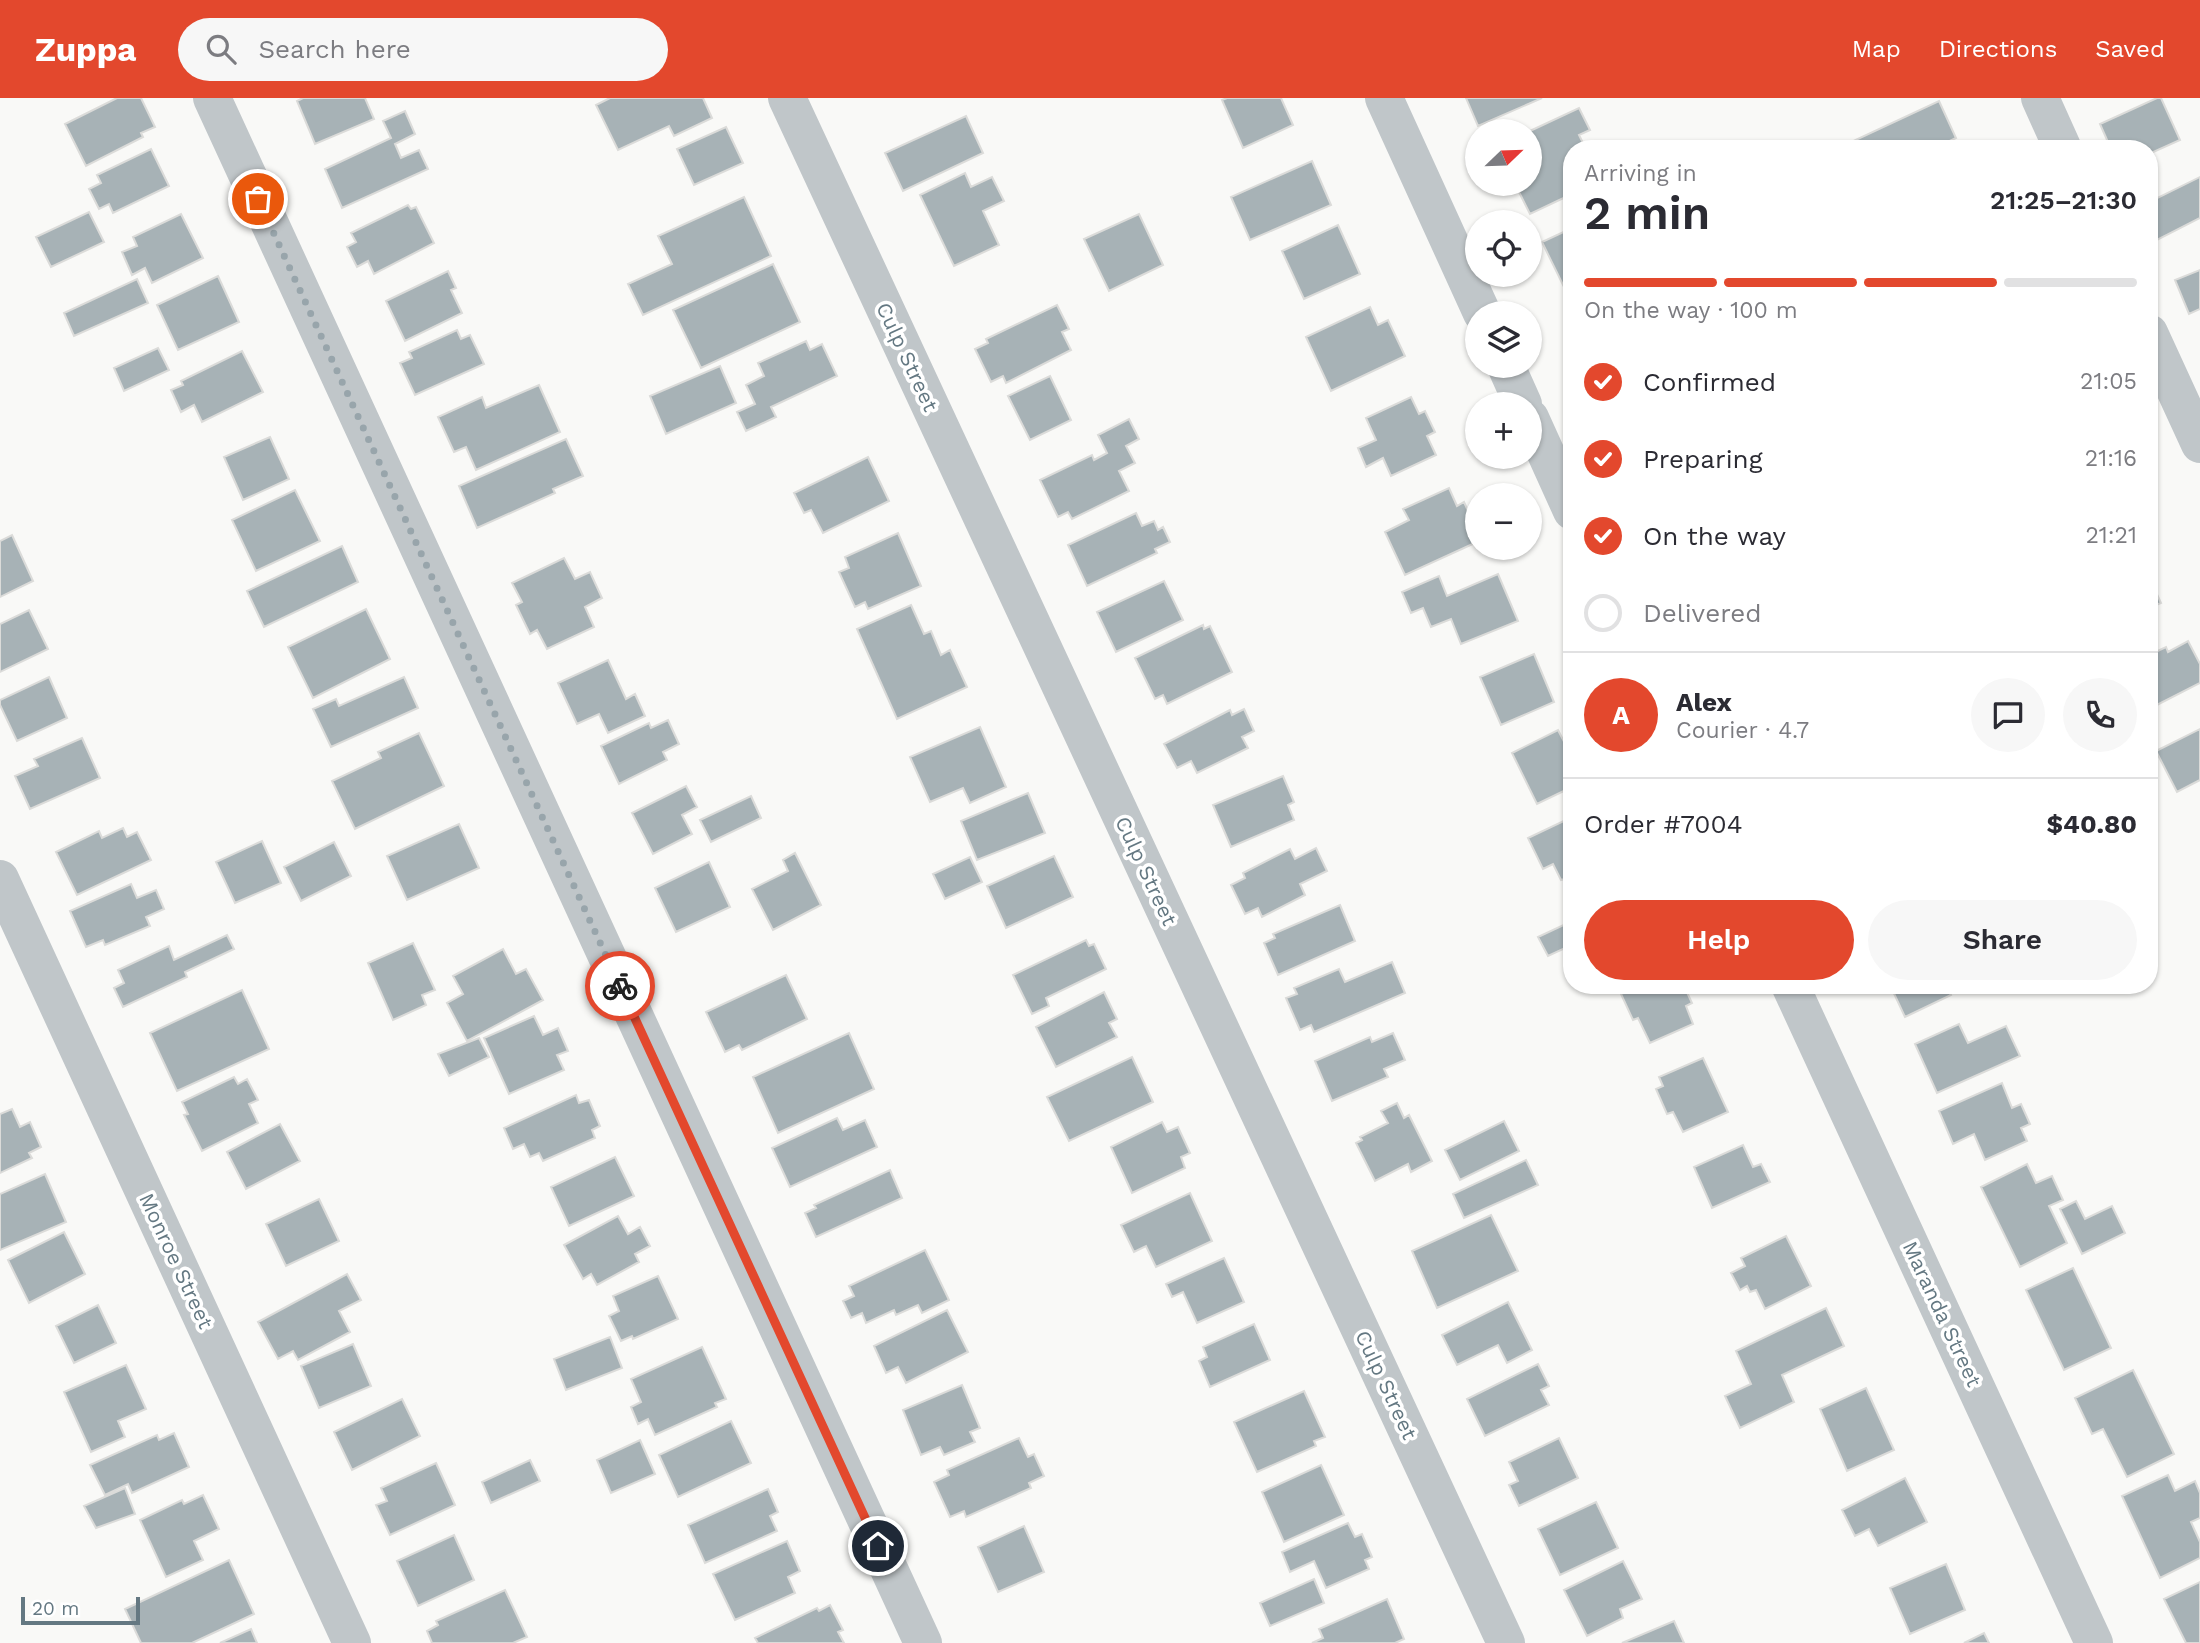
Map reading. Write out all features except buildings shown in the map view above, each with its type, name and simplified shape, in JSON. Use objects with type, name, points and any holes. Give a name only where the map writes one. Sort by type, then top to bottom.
[{"type":"street","points":[[212,98],[923,1643]]},
{"type":"street","name":"Culp Street","points":[[787,98],[1506,1643]]},
{"type":"street","points":[[1384,98],[1477,301]]},
{"type":"street","points":[[2040,98],[2059,140]]},
{"type":"street","points":[[2158,353],[2200,444]]},
{"type":"street","points":[[1542,445],[1563,491]]},
{"type":"street","name":"Monroe Street","points":[[0,880],[352,1643]]},
{"type":"street","name":"Maranda Street","points":[[1794,994],[2094,1643]]},
{"type":"way so far","points":[[258,199],[620,986]]},
{"type":"route","points":[[620,986],[878,1546]]}]
